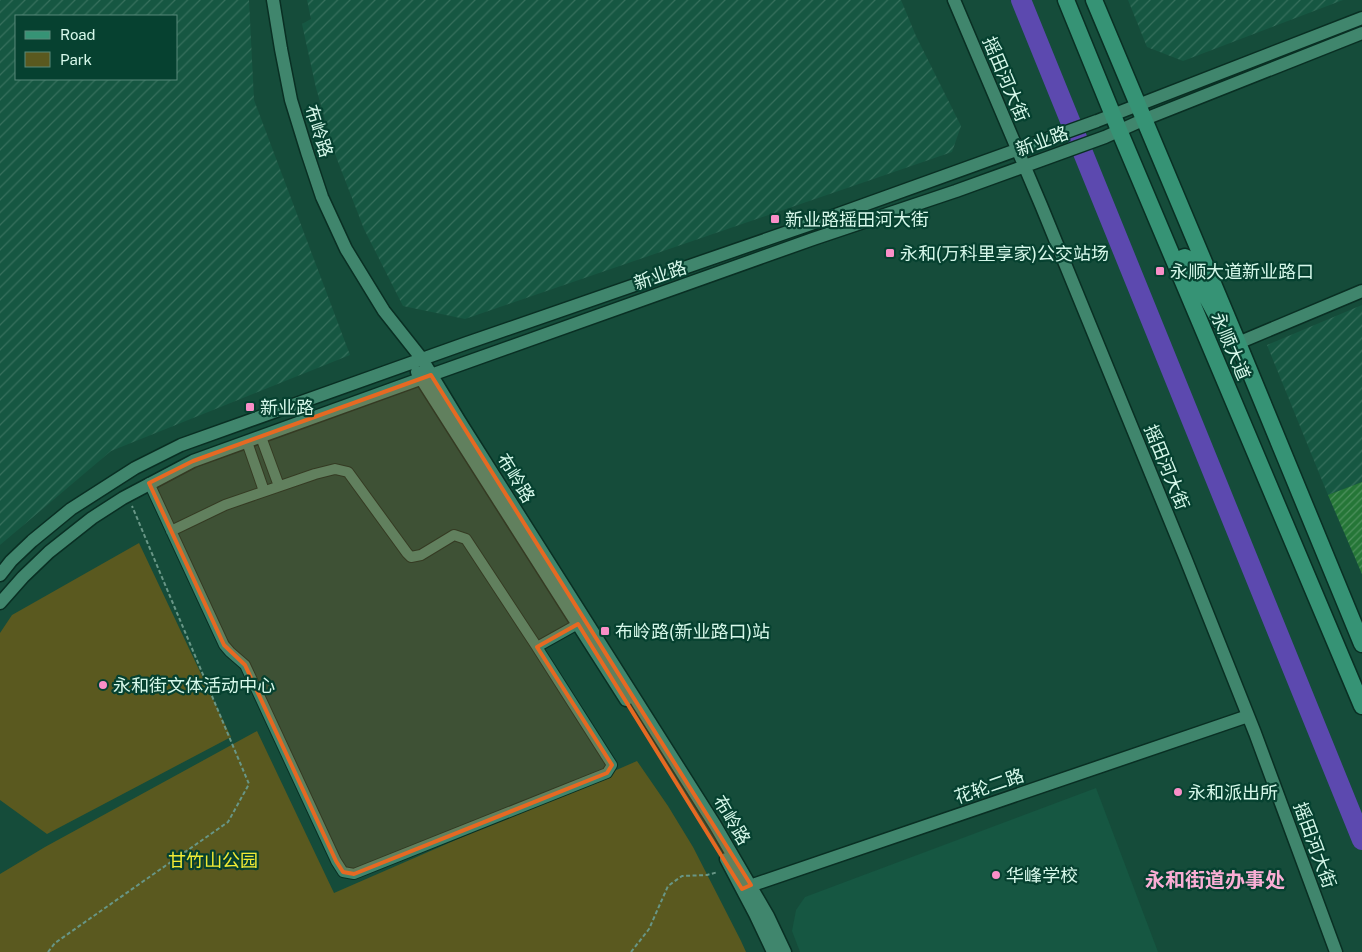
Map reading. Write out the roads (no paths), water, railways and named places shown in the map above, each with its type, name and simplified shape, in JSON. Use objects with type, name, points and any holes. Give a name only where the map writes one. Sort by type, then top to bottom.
[{"type":"main road","name":"永顺大道","points":[[1066,0],[1112,127],[1180,274],[1362,706]]},
{"type":"main road","name":"永顺大道","points":[[1094,0],[1362,644]]},
{"type":"main road","points":[[1180,274],[1179,262],[1181,258],[1185,257],[1192,262],[1204,294],[1241,350]]},
{"type":"street","name":"布岭路","points":[[273,0],[291,100],[322,197],[346,249],[729,866],[768,916],[785,952]]},
{"type":"street","name":"摇田河大街","points":[[954,0],[1029,164],[1248,716],[1336,952]]},
{"type":"street","name":"新业路","points":[[0,603],[23,576],[92,518],[149,483],[193,462],[426,376],[1029,164],[1142,112],[1362,18]]},
{"type":"street","name":"新业路","points":[[1142,112],[1362,32]]},
{"type":"street","name":"新业路","points":[[0,575],[32,541],[71,509],[116,480],[181,445],[800,228],[1097,121],[1112,127]]},
{"type":"street","points":[[1241,350],[1362,291]]},
{"type":"street","name":"布岭路","points":[[426,376],[710,817],[747,887],[773,952]]},
{"type":"street","points":[[261,437],[279,486]]},
{"type":"street","points":[[247,442],[264,491]]},
{"type":"street","points":[[149,483],[171,531],[224,645],[245,666],[336,861],[343,872],[354,874],[608,772],[612,765],[466,539],[454,535],[421,556],[411,557],[348,472],[335,469],[315,474],[225,504],[171,531]]},
{"type":"street","points":[[537,647],[578,624]]},
{"type":"street","name":"花轮二路","points":[[747,887],[1248,716]]},
{"type":"waterway","points":[[1021,0],[1362,840]]},
{"type":"place","name":"新业路摇田河大街","points":[[775,219]]},
{"type":"place","name":"永和(万科里享家)公交站场","points":[[890,253]]},
{"type":"place","name":"永顺大道新业路口","points":[[1160,271]]},
{"type":"place","name":"新业路","points":[[250,407]]},
{"type":"place","name":"布岭路(新业路口)站","points":[[605,631]]},
{"type":"place","name":"永和街文体活动中心","points":[[103,685]]},
{"type":"place","name":"永和派出所","points":[[1178,792]]},
{"type":"place","name":"华峰学校","points":[[996,875]]},
{"type":"district","name":"永和街道办事处","points":[[1215,880]]},
{"type":"park label","name":"甘竹山公园","points":[[213,860]]}]
